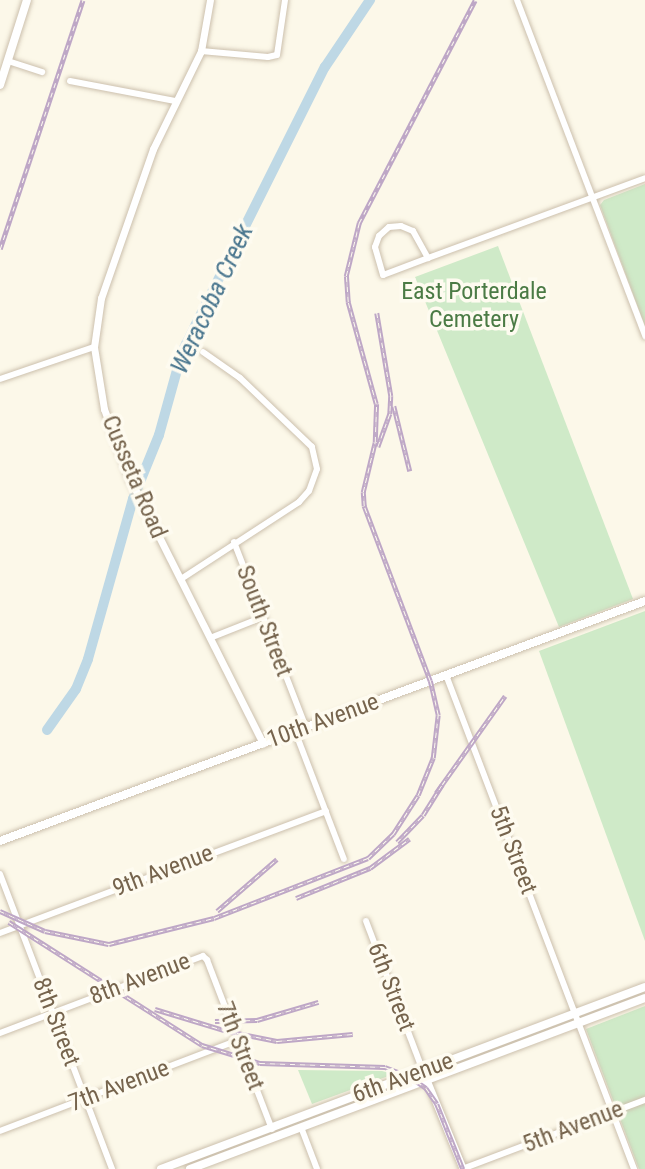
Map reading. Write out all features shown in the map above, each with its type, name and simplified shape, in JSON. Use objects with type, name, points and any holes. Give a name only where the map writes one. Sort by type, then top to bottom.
[{"type":"main road","points":[[0,85],[27,0]]},
{"type":"main road","name":"10th Avenue","points":[[0,841],[645,601]]},
{"type":"main road","name":"6th Avenue","points":[[162,1169],[645,987]]},
{"type":"main road","name":"6th Avenue","points":[[190,1169],[645,998]]},
{"type":"street","name":"Cusseta Road","points":[[210,0],[201,51],[153,149],[101,298],[94,347],[104,409],[130,479],[263,743]]},
{"type":"street","points":[[201,51],[268,57],[277,55],[285,0]]},
{"type":"street","points":[[517,0],[645,336]]},
{"type":"street","points":[[8,61],[42,72]]},
{"type":"street","points":[[70,81],[175,101]]},
{"type":"street","points":[[428,258],[413,231],[401,226],[389,227],[379,236],[375,247],[383,275],[645,178]]},
{"type":"street","points":[[0,379],[94,347]]},
{"type":"street","name":"South Street","points":[[203,352],[240,378],[276,412],[312,447],[316,461],[316,477],[305,497],[234,542],[306,727]]},
{"type":"street","points":[[181,579],[234,542]]},
{"type":"street","points":[[209,638],[263,617]]},
{"type":"street","name":"5th Street","points":[[446,676],[613,1112]]},
{"type":"street","points":[[295,732],[344,859]]},
{"type":"street","name":"9th Avenue","points":[[0,933],[326,811]]},
{"type":"street","name":"8th Street","points":[[0,874],[112,1169]]},
{"type":"street","name":"6th Street","points":[[366,921],[462,1169]]},
{"type":"street","name":"8th Avenue","points":[[0,1033],[203,956]]},
{"type":"street","name":"7th Street","points":[[203,956],[207,960],[275,1137]]},
{"type":"street","name":"7th Avenue","points":[[0,1131],[238,1040]]},
{"type":"street","name":"5th Avenue","points":[[462,1169],[645,1100]]},
{"type":"street","points":[[613,1112],[634,1169]]},
{"type":"street","points":[[301,1127],[317,1169]]},
{"type":"green space","points":[[645,184],[645,326],[600,205],[604,200]]},
{"type":"green space","name":"East Porterdale Cemetery","points":[[498,246],[633,599],[559,627],[415,277]]},
{"type":"green space","points":[[645,611],[645,941],[539,651]]},
{"type":"green space","points":[[645,1006],[645,1169],[639,1169],[586,1029]]},
{"type":"green space","points":[[298,1070],[382,1071],[394,1074],[312,1104]]},
{"type":"waterway","name":"Weracoba Creek","points":[[47,730],[76,689],[88,659],[133,499],[159,435],[182,352],[325,67],[370,0]]},
{"type":"railway","points":[[0,249],[83,0]]},
{"type":"railway","points":[[0,911],[45,931],[109,944],[214,918],[368,858],[393,834],[418,795],[433,758],[438,715],[430,681],[364,506],[363,492],[375,442],[376,404],[348,302],[346,276],[359,223],[475,0]]},
{"type":"railway","points":[[377,313],[391,396],[390,414],[378,447]]},
{"type":"railway","points":[[394,406],[410,471]]},
{"type":"railway","points":[[436,793],[505,696]]},
{"type":"railway","points":[[397,842],[423,815],[442,785]]},
{"type":"railway","points":[[296,898],[370,868],[409,839]]},
{"type":"railway","points":[[217,911],[277,859]]},
{"type":"railway","points":[[9,922],[202,1045],[260,1063],[385,1067],[409,1076],[426,1088],[437,1104],[463,1169]]},
{"type":"railway","points":[[215,1021],[257,1020],[318,1002]]},
{"type":"railway","points":[[155,1009],[227,1031],[277,1041],[353,1034]]}]
